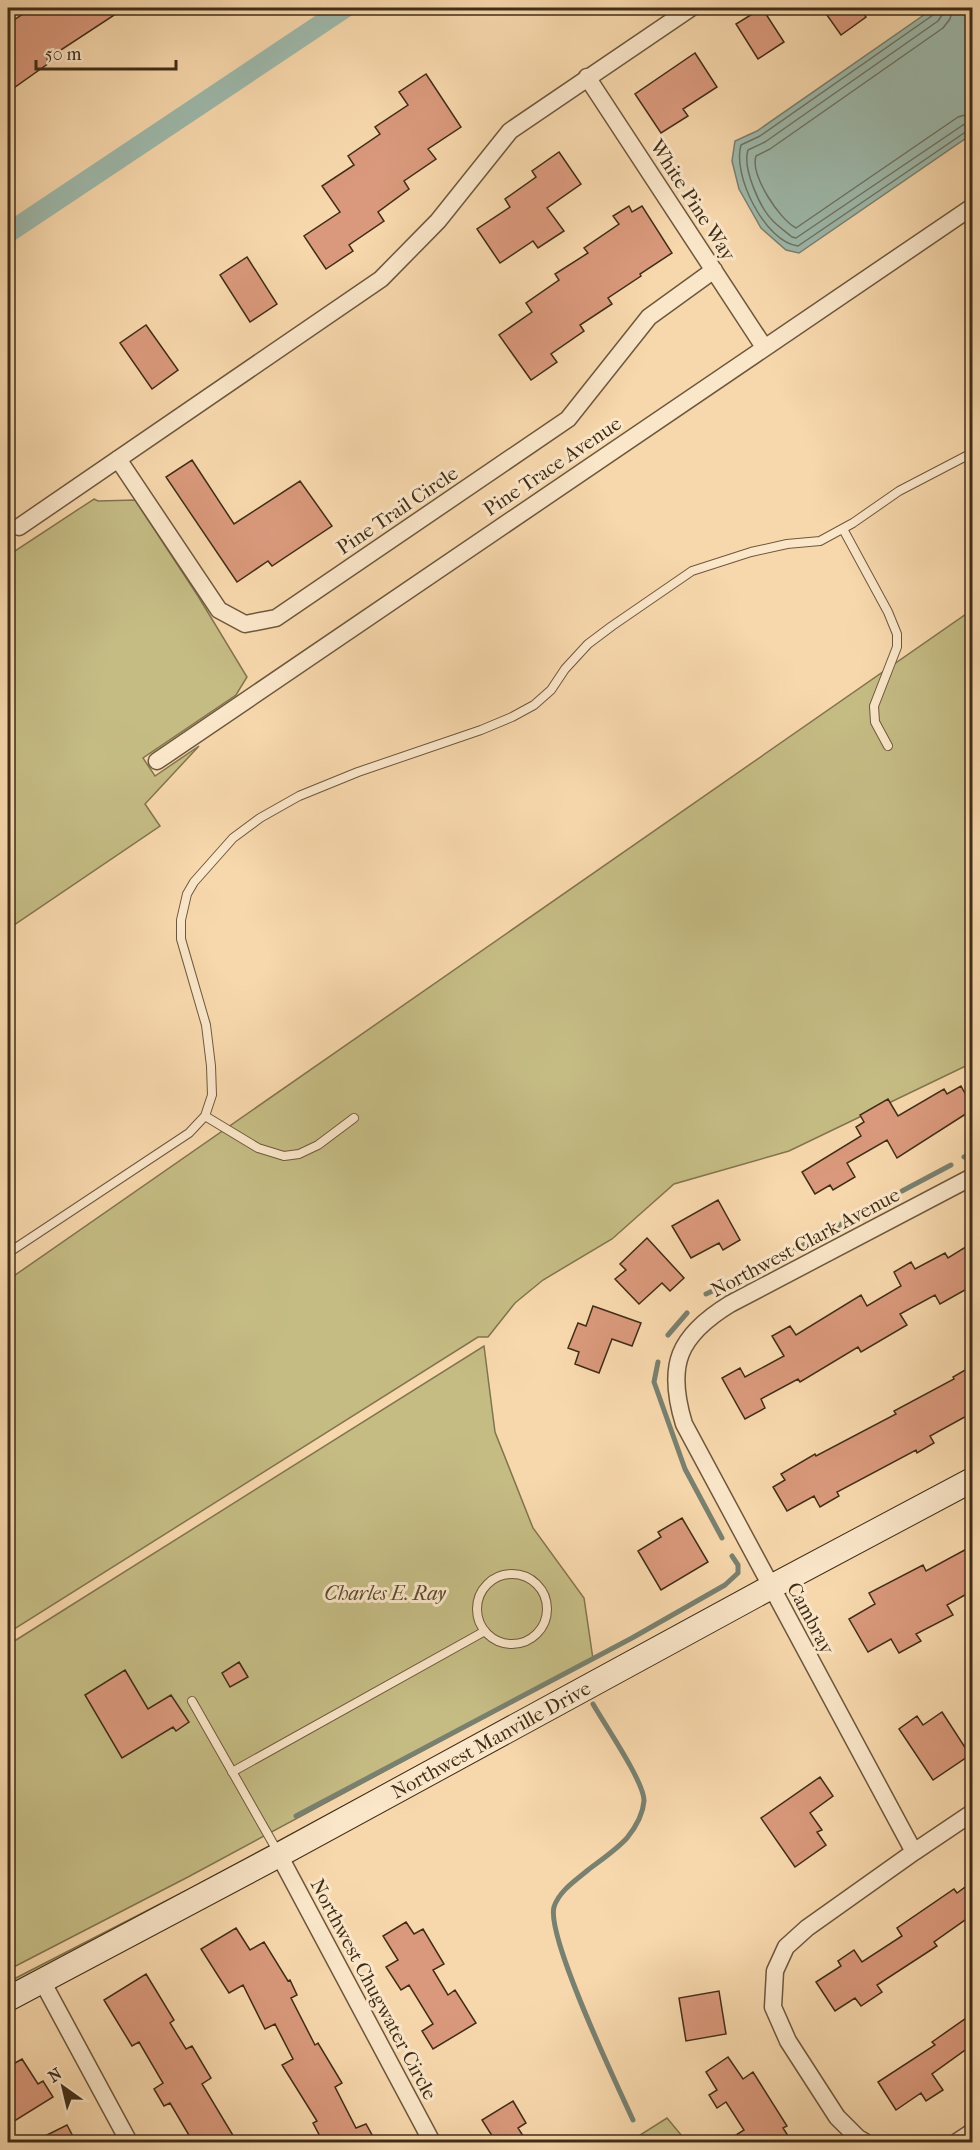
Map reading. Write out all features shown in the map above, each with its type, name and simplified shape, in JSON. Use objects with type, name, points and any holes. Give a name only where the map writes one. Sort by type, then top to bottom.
[{"type":"street","points":[[19,526],[381,279],[438,221],[510,130],[691,8]]},
{"type":"street","name":"White Pine Way","points":[[587,77],[764,347]]},
{"type":"street","name":"Pine Trace Avenue","points":[[157,761],[972,207]]},
{"type":"street","name":"Pine Trail Circle","points":[[118,459],[219,610],[245,624],[276,618],[568,419],[649,317],[714,270]]},
{"type":"street","name":"Northwest Clark Avenue","points":[[677,1401],[675,1383],[682,1350],[698,1328],[711,1316],[972,1177]]},
{"type":"street","name":"Cambray","points":[[677,1401],[684,1424],[914,1852]]},
{"type":"street","name":"Northwest Manville Drive","points":[[8,1999],[972,1480]]},
{"type":"street","points":[[865,2142],[837,2117],[788,2041],[773,2007],[775,1971],[786,1947],[807,1928],[972,1813]]},
{"type":"street","name":"Northwest Chugwater Circle","points":[[279,1855],[432,2142]]},
{"type":"street","points":[[42,1981],[129,2142]]},
{"type":"street","points":[[957,2142],[972,2132]]},
{"type":"lane","points":[[8,1253],[189,1133],[205,1116],[212,1095],[206,1025],[181,939],[181,920],[187,894],[194,882],[233,838],[260,818],[299,796],[358,772],[481,730],[527,709],[551,690],[565,669],[588,644],[692,571],[760,550],[820,541],[843,529],[899,491],[972,453]]},
{"type":"lane","points":[[843,529],[888,612],[897,634],[897,648],[874,706],[875,722],[888,746]]},
{"type":"lane","points":[[205,1116],[258,1148],[284,1156],[300,1154],[318,1145],[354,1118]]},
{"type":"lane","points":[[513,1573],[526,1576],[538,1585],[546,1598],[547,1613],[544,1623],[534,1636],[525,1641],[510,1644],[495,1640],[485,1631],[479,1622],[476,1608],[479,1594],[487,1583],[499,1576],[513,1573]]},
{"type":"lane","points":[[232,1772],[485,1631]]},
{"type":"lane","points":[[192,1701],[279,1855]]},
{"type":"green space","points":[[94,499],[98,501],[135,500],[198,596],[247,677],[236,695],[143,758],[155,776],[199,746],[145,804],[160,826],[8,929],[8,547],[12,553]]},
{"type":"green space","points":[[972,610],[972,1063],[789,1151],[674,1184],[612,1239],[543,1280],[515,1303],[488,1337],[478,1337],[8,1633],[8,1280]]},
{"type":"green space","name":"Charles E. Ray","points":[[484,1346],[495,1432],[533,1528],[584,1598],[593,1659],[188,1877],[8,1970],[8,1645]]},
{"type":"green space","points":[[553,1693],[8,1987],[8,1982],[193,1887]]},
{"type":"green space","points":[[667,2118],[687,2142],[629,2142]]},
{"type":"water","points":[[934,8],[972,8],[972,134],[799,253],[786,250],[761,228],[739,189],[732,161],[735,141],[757,131]]},
{"type":"building","points":[[32,8],[125,8],[47,59],[49,63],[8,92],[8,24]]},
{"type":"building","points":[[762,8],[784,42],[758,59],[736,24]]},
{"type":"building","points":[[822,8],[860,8],[866,17],[841,35]]},
{"type":"building","points":[[695,53],[717,87],[683,109],[688,116],[661,133],[635,94]]},
{"type":"building","points":[[426,74],[461,127],[428,149],[436,159],[404,181],[409,189],[378,212],[384,221],[349,245],[353,251],[326,269],[304,236],[340,212],[322,186],[354,165],[348,156],[380,134],[375,127],[408,105],[399,92]]},
{"type":"building","points":[[559,152],[581,184],[547,208],[564,231],[538,248],[533,241],[500,263],[477,229],[510,207],[505,199],[536,177],[532,171]]},
{"type":"building","points":[[629,206],[632,212],[642,206],[672,253],[608,298],[612,304],[580,325],[584,331],[551,354],[557,362],[531,380],[499,335],[532,312],[526,303],[559,280],[555,274],[588,253],[584,248],[619,224],[613,216]]},
{"type":"building","points":[[247,257],[277,304],[250,322],[220,275]]},
{"type":"building","points":[[146,325],[178,370],[152,389],[120,343]]},
{"type":"building","points":[[192,460],[234,524],[300,481],[332,526],[272,566],[268,561],[237,582],[166,477]]},
{"type":"building","points":[[961,1086],[972,1110],[897,1158],[887,1140],[847,1163],[855,1177],[833,1190],[830,1185],[815,1194],[802,1172],[861,1136],[856,1127],[864,1122],[860,1115],[888,1099],[898,1116],[944,1089],[947,1094]]},
{"type":"building","points":[[718,1200],[740,1240],[723,1250],[719,1243],[691,1258],[672,1226]]},
{"type":"building","points":[[647,1238],[684,1278],[670,1291],[662,1283],[639,1304],[615,1279],[626,1270],[620,1264]]},
{"type":"building","points":[[972,1243],[972,1286],[940,1304],[935,1295],[900,1314],[907,1325],[861,1352],[858,1347],[800,1382],[798,1379],[761,1399],[765,1408],[745,1419],[722,1378],[740,1368],[745,1377],[784,1356],[772,1336],[790,1326],[796,1335],[861,1295],[867,1306],[901,1286],[894,1272],[911,1262],[915,1269],[945,1253],[948,1258]]},
{"type":"building","points":[[593,1306],[641,1323],[632,1346],[612,1339],[599,1373],[575,1364],[579,1352],[568,1348],[578,1323],[586,1326]]},
{"type":"building","points":[[972,1366],[972,1413],[930,1436],[934,1443],[917,1453],[916,1450],[837,1492],[839,1496],[820,1507],[814,1496],[787,1511],[773,1487],[785,1480],[781,1474],[815,1454],[816,1456],[896,1414],[894,1411],[954,1379],[953,1377]]},
{"type":"building","points":[[682,1518],[708,1562],[661,1590],[638,1551],[661,1537],[658,1532]]},
{"type":"building","points":[[972,1546],[972,1591],[947,1605],[953,1615],[916,1634],[921,1641],[899,1653],[891,1639],[868,1652],[849,1619],[875,1604],[869,1593],[923,1565],[926,1571]]},
{"type":"building","points":[[239,1662],[248,1677],[230,1687],[222,1673]]},
{"type":"building","points":[[125,1670],[148,1709],[171,1695],[189,1722],[176,1731],[173,1727],[122,1758],[85,1695]]},
{"type":"building","points":[[942,1712],[970,1755],[933,1780],[899,1729],[917,1716],[923,1725]]},
{"type":"building","points":[[820,1777],[833,1796],[810,1813],[822,1830],[817,1832],[826,1845],[795,1867],[761,1818]]},
{"type":"building","points":[[972,1882],[972,1915],[934,1942],[937,1946],[877,1985],[882,1992],[861,2006],[855,1998],[835,2011],[816,1982],[841,1966],[838,1961],[854,1950],[862,1962],[902,1936],[897,1928],[954,1889],[957,1893]]},
{"type":"building","points":[[406,1922],[414,1934],[423,1929],[444,1964],[433,1970],[448,1995],[455,1990],[476,2023],[433,2049],[422,2031],[433,2024],[409,1985],[401,1990],[386,1967],[398,1960],[383,1936]]},
{"type":"building","points":[[236,1928],[250,1950],[264,1942],[288,1981],[290,1980],[297,1995],[291,1998],[315,2045],[318,2043],[342,2083],[335,2087],[356,2128],[366,2124],[376,2142],[323,2142],[313,2123],[317,2121],[282,2065],[293,2059],[275,2024],[265,2029],[243,1985],[229,1993],[201,1949]]},
{"type":"building","points":[[146,1974],[174,2020],[170,2023],[186,2049],[192,2046],[211,2078],[202,2084],[237,2142],[193,2142],[170,2103],[164,2106],[154,2089],[163,2083],[139,2042],[132,2046],[104,2000]]},
{"type":"building","points":[[719,1991],[726,2034],[686,2041],[679,1998]]},
{"type":"building","points":[[972,2014],[972,2045],[932,2074],[943,2090],[926,2101],[921,2093],[896,2110],[878,2082],[935,2045],[932,2042]]},
{"type":"building","points":[[728,2057],[743,2079],[753,2072],[787,2126],[783,2128],[792,2142],[725,2142],[744,2130],[726,2102],[717,2108],[709,2095],[717,2090],[706,2072]]},
{"type":"building","points":[[22,2059],[38,2084],[43,2081],[53,2097],[8,2125],[8,2067]]},
{"type":"building","points":[[513,2101],[526,2123],[518,2128],[527,2142],[496,2142],[482,2120]]},
{"type":"building","points":[[67,2125],[76,2142],[33,2142]]},
{"type":"waterway","points":[[8,233],[345,8]]},
{"type":"waterway","points":[[964,1157],[972,1153]]},
{"type":"waterway","points":[[902,1191],[951,1165]]},
{"type":"waterway","points":[[873,1207],[887,1199]]},
{"type":"waterway","points":[[758,1270],[860,1214]]},
{"type":"waterway","points":[[706,1294],[739,1279]]},
{"type":"waterway","points":[[668,1335],[687,1313]]},
{"type":"waterway","points":[[658,1362],[654,1382],[685,1469],[722,1538]]},
{"type":"waterway","points":[[296,1816],[632,1638],[725,1585],[738,1573],[738,1565],[732,1556]]},
{"type":"waterway","points":[[593,1704],[623,1752],[643,1792],[644,1801],[638,1821],[627,1838],[573,1882],[556,1901],[554,1923],[584,2012],[633,2120]]}]
